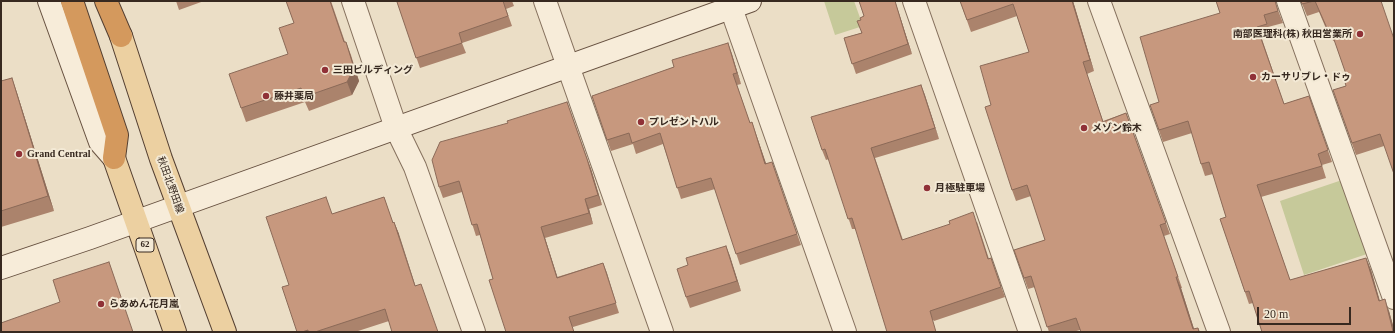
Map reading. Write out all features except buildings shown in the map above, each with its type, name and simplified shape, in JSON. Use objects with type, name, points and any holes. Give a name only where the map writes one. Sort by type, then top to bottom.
[{"type":"highway","name":"62","points":[[72,1],[117,135],[114,158]]},
{"type":"highway","points":[[106,1],[122,36]]},
{"type":"main road","name":"秋田北野田線","points":[[122,36],[160,159],[225,332]]},
{"type":"main road","name":"62","points":[[114,158],[175,332]]},
{"type":"street","points":[[49,1],[100,142],[114,158]]},
{"type":"street","points":[[112,1],[122,36]]},
{"type":"street","points":[[353,1],[396,128],[415,167],[474,332]]},
{"type":"street","points":[[545,1],[662,332]]},
{"type":"street","points":[[914,1],[1030,332]]},
{"type":"street","points":[[1099,1],[1219,332]]},
{"type":"street","points":[[1288,1],[1394,298]]},
{"type":"street","points":[[1,268],[137,221],[740,4],[845,332]]},
{"type":"green space","points":[[824,1],[854,1],[863,26],[835,35]]},
{"type":"green space","points":[[1345,179],[1370,253],[1304,275],[1280,201]]},
{"type":"place","name":"南部医理科(株) 秋田営業所","points":[[1360,34]]},
{"type":"place","name":"三田ビルディング","points":[[325,70]]},
{"type":"place","name":"カーサリブレ・ドゥ","points":[[1253,77]]},
{"type":"place","name":"藤井薬局","points":[[266,96]]},
{"type":"place","name":"プレゼントハル","points":[[641,122]]},
{"type":"place","name":"メゾン鈴木","points":[[1084,128]]},
{"type":"place","name":"Grand Central","points":[[19,154]]},
{"type":"place","name":"月極駐車場","points":[[927,188]]},
{"type":"place","name":"らあめん花月嵐","points":[[101,304]]}]
